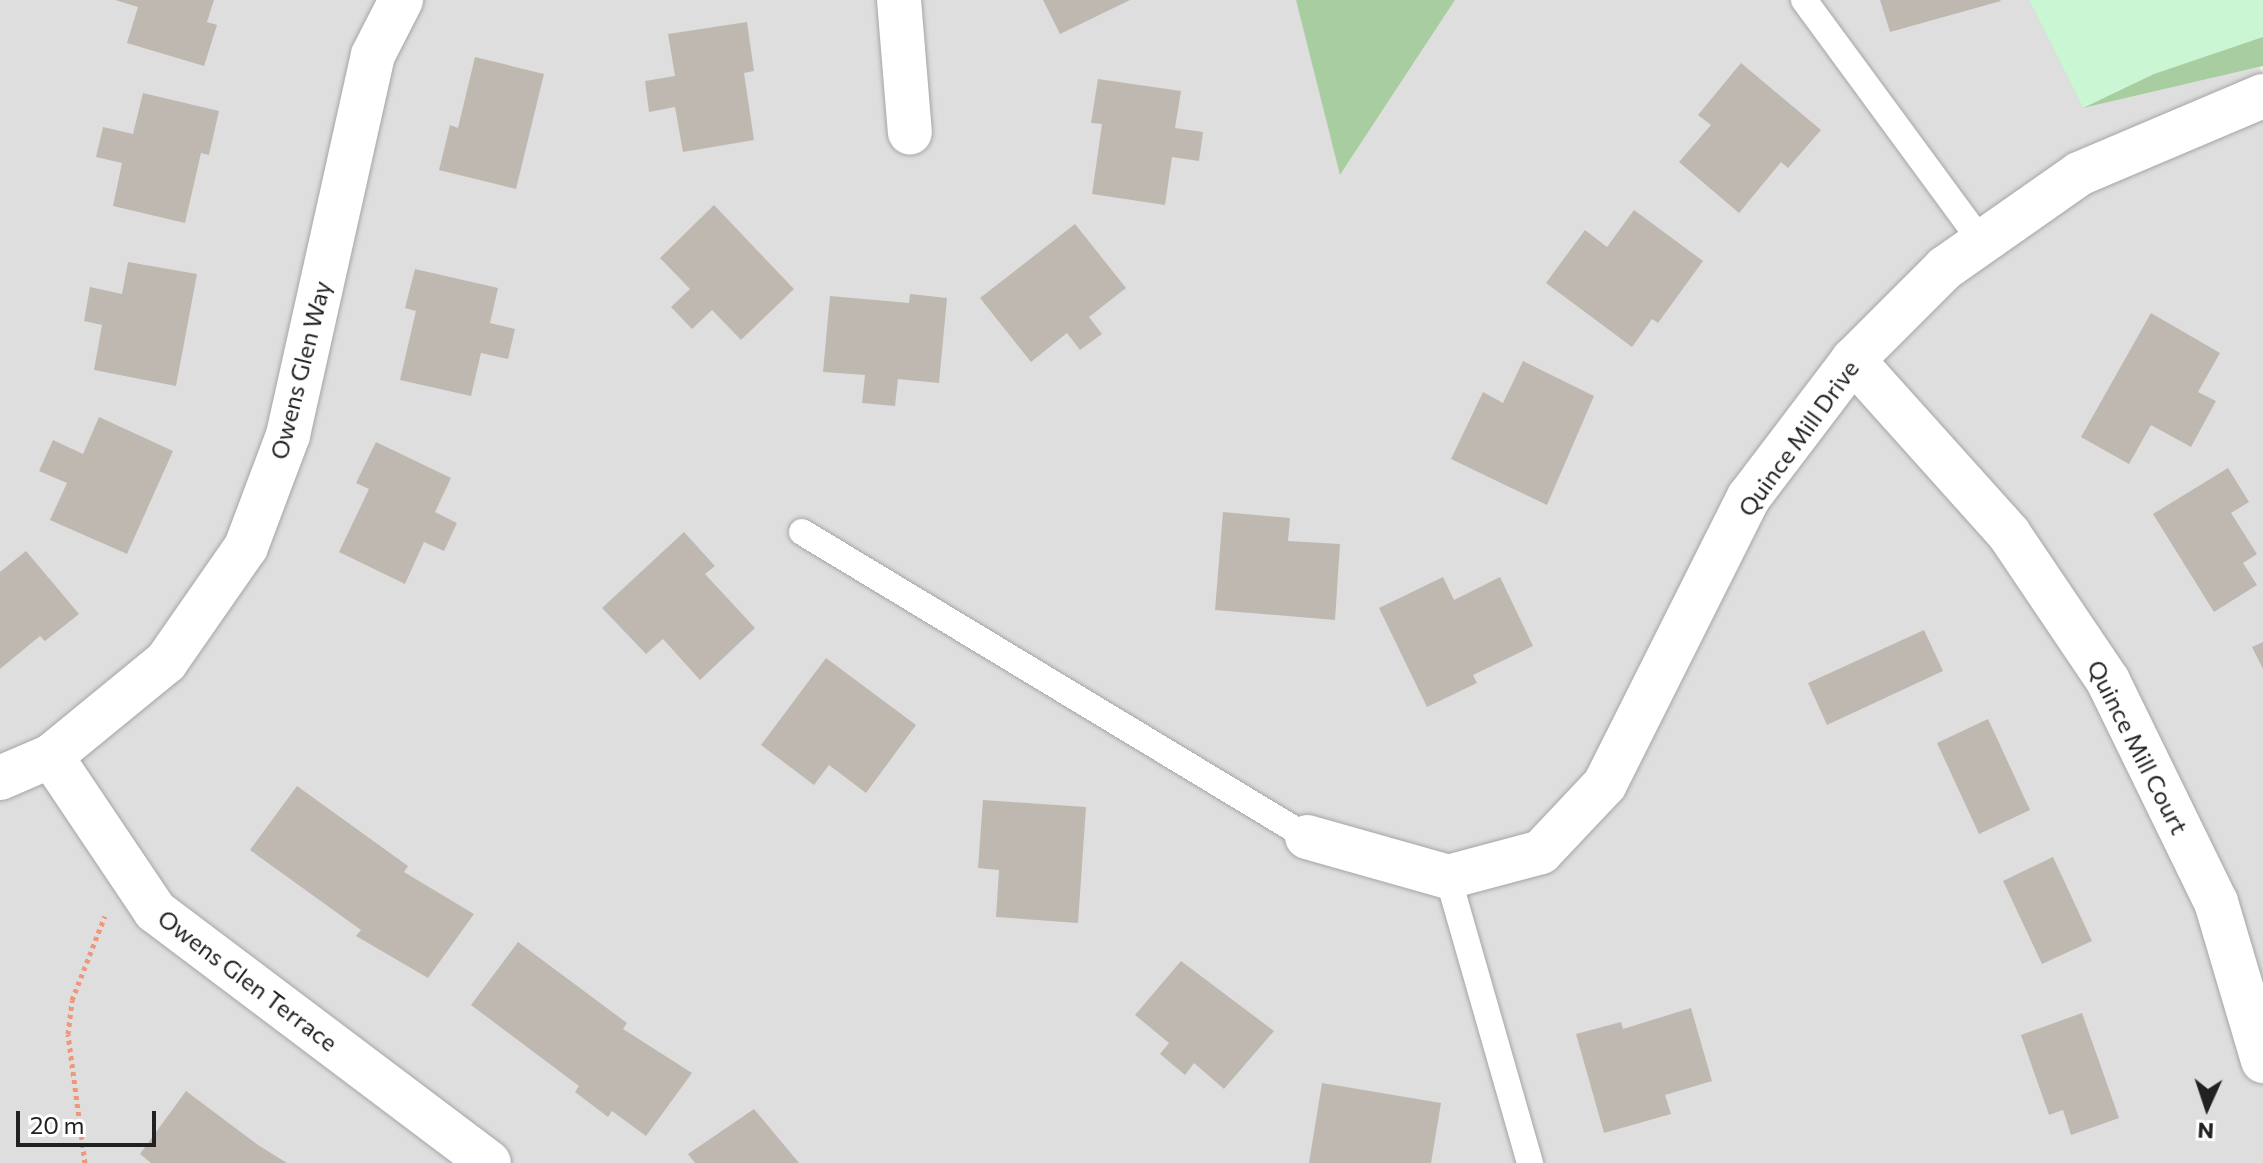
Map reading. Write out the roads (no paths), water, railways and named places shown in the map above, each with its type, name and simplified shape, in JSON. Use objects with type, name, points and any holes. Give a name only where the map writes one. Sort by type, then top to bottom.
[{"type":"street","name":"Owens Glen Way","points":[[0,778],[51,756],[166,662],[246,547],[288,435],[373,55],[401,0]]},
{"type":"street","points":[[899,0],[910,133]]},
{"type":"street","name":"Quince Mill Drive","points":[[1448,877],[1541,852],[1605,784],[1749,497],[1853,360],[1945,268],[2079,174],[2263,96]]},
{"type":"street","name":"Quince Mill Court","points":[[1853,360],[2009,534],[2108,681],[2216,902],[2263,1061]]},
{"type":"street","name":"Owens Glen Terrace","points":[[51,756],[155,911],[489,1163]]},
{"type":"street","points":[[1307,837],[1448,877]]},
{"type":"lane","points":[[1804,0],[1982,242]]},
{"type":"lane","points":[[802,532],[1307,837]]},
{"type":"lane","points":[[1448,877],[1530,1163]]}]
